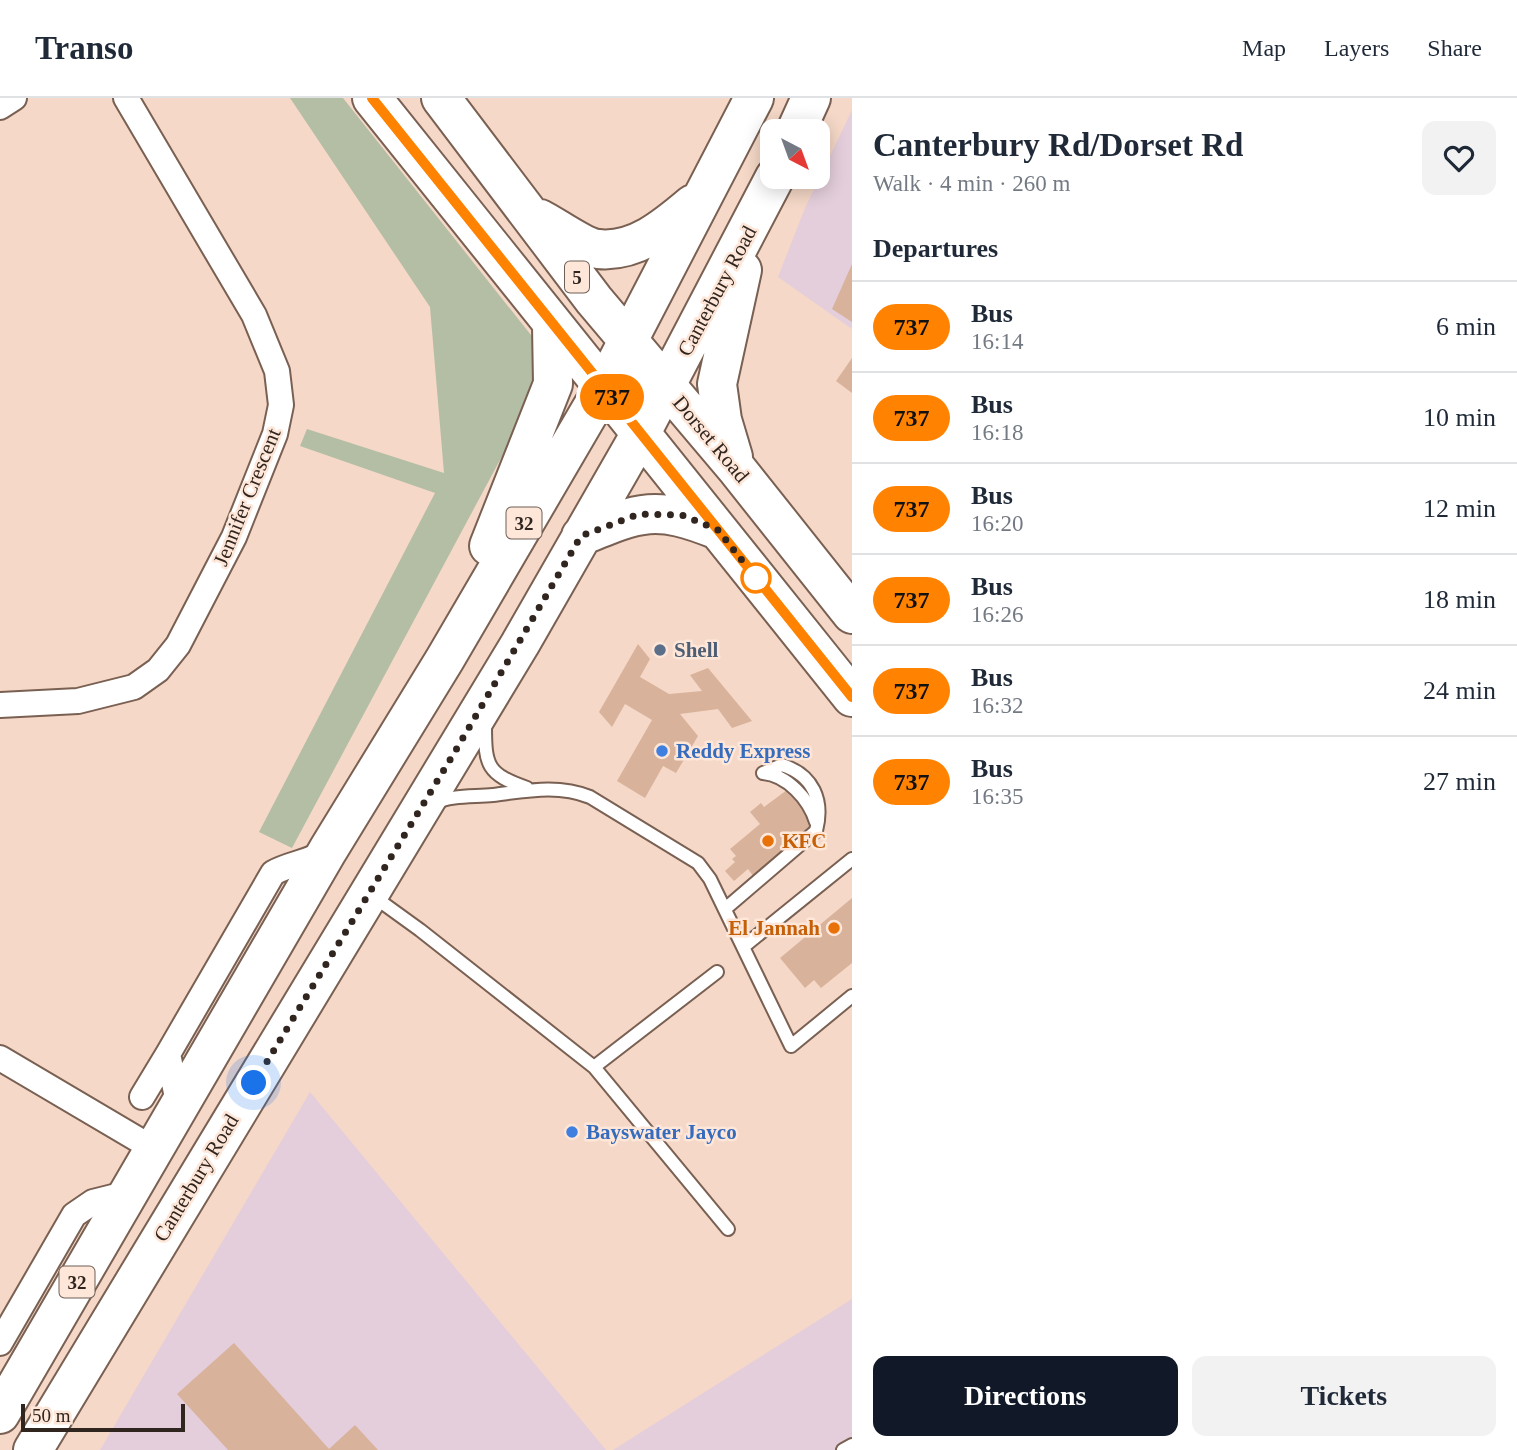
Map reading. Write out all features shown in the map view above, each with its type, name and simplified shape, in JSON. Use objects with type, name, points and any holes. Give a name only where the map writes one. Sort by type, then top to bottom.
[{"type":"main road","name":"5","points":[[372,98],[552,326],[852,697]]},
{"type":"main road","name":"Dorset Road","points":[[441,98],[628,342],[736,468],[852,614]]},
{"type":"main road","name":"32","points":[[0,1414],[328,850],[445,659],[604,387],[754,98]]},
{"type":"main road","points":[[801,119],[811,98]]},
{"type":"main road","name":"Canterbury Road","points":[[33,1450],[486,700],[641,433],[769,189]]},
{"type":"main road","points":[[526,211],[596,249],[643,240],[664,229],[700,198]]},
{"type":"main road","points":[[736,468],[722,420],[717,384],[756,217]]},
{"type":"main road","points":[[445,659],[553,384],[552,326]]},
{"type":"main road","points":[[581,536],[639,514],[663,512],[682,515],[718,530]]},
{"type":"main road","points":[[154,1149],[198,1176]]},
{"type":"street","points":[[0,107],[14,98]]},
{"type":"street","name":"Jennifer Crescent","points":[[0,705],[78,701],[134,687],[158,670],[178,645],[234,537],[275,434],[281,405],[277,371],[254,315],[126,98]]},
{"type":"street","points":[[142,1097],[273,873],[289,864],[313,860],[328,850]]},
{"type":"street","points":[[168,1054],[179,1107]]},
{"type":"street","points":[[0,1058],[154,1149]]},
{"type":"street","points":[[0,1343],[74,1215],[93,1202],[129,1193]]},
{"type":"lane","points":[[486,700],[484,751],[492,771],[502,779],[531,789]]},
{"type":"lane","points":[[724,909],[806,842],[817,825],[817,794],[802,775],[782,765],[762,774]]},
{"type":"lane","points":[[420,810],[454,797],[531,789],[574,791],[590,797],[684,853],[708,876],[792,1046],[852,996]]},
{"type":"lane","points":[[743,947],[852,859]]},
{"type":"lane","points":[[369,893],[594,1067],[728,1229]]},
{"type":"lane","points":[[594,1067],[717,972]]},
{"type":"lane","points":[[843,1450],[852,1445]]},
{"type":"shaded area","points":[[852,110],[852,329],[778,277],[814,189],[830,189],[830,156]]},
{"type":"shaded area","points":[[310,1092],[606,1450],[100,1450]]},
{"type":"shaded area","points":[[852,1299],[852,1450],[613,1450]]},
{"type":"green space","points":[[290,98],[343,98],[542,349],[530,404],[292,848],[259,832],[435,493],[300,446],[307,429],[444,473],[430,307]]},
{"type":"building","points":[[852,264],[852,322],[832,309]]},
{"type":"building","points":[[852,358],[852,393],[836,381]]},
{"type":"building","points":[[638,644],[650,659],[640,677],[669,694],[702,691],[690,675],[708,668],[752,721],[732,728],[718,709],[680,714],[698,736],[676,773],[663,766],[645,798],[617,781],[652,720],[625,704],[612,727],[599,712]]},
{"type":"building","name":"KFC","points":[[791,787],[819,826],[754,877],[748,869],[734,881],[725,871],[735,862],[732,859],[736,856],[730,849],[760,824],[750,812],[761,803],[764,807]]},
{"type":"building","name":"El Jannah","points":[[852,898],[852,963],[821,988],[814,980],[805,988],[780,958]]},
{"type":"building","points":[[234,1343],[329,1449],[355,1425],[378,1450],[228,1450],[177,1394]]},
{"type":"bus line","name":"737","points":[[372,98],[552,326],[668,466],[852,697]]},
{"type":"place","name":"Shell","points":[[660,650]]},
{"type":"place","name":"Reddy Express","points":[[662,751]]},
{"type":"place","name":"KFC","points":[[768,841]]},
{"type":"place","name":"El Jannah","points":[[834,928]]},
{"type":"place","name":"Bayswater Jayco","points":[[572,1132]]},
{"type":"route","points":[[254,1083],[520,643],[581,536],[639,514],[663,512],[682,515],[718,530],[756,578]]}]
